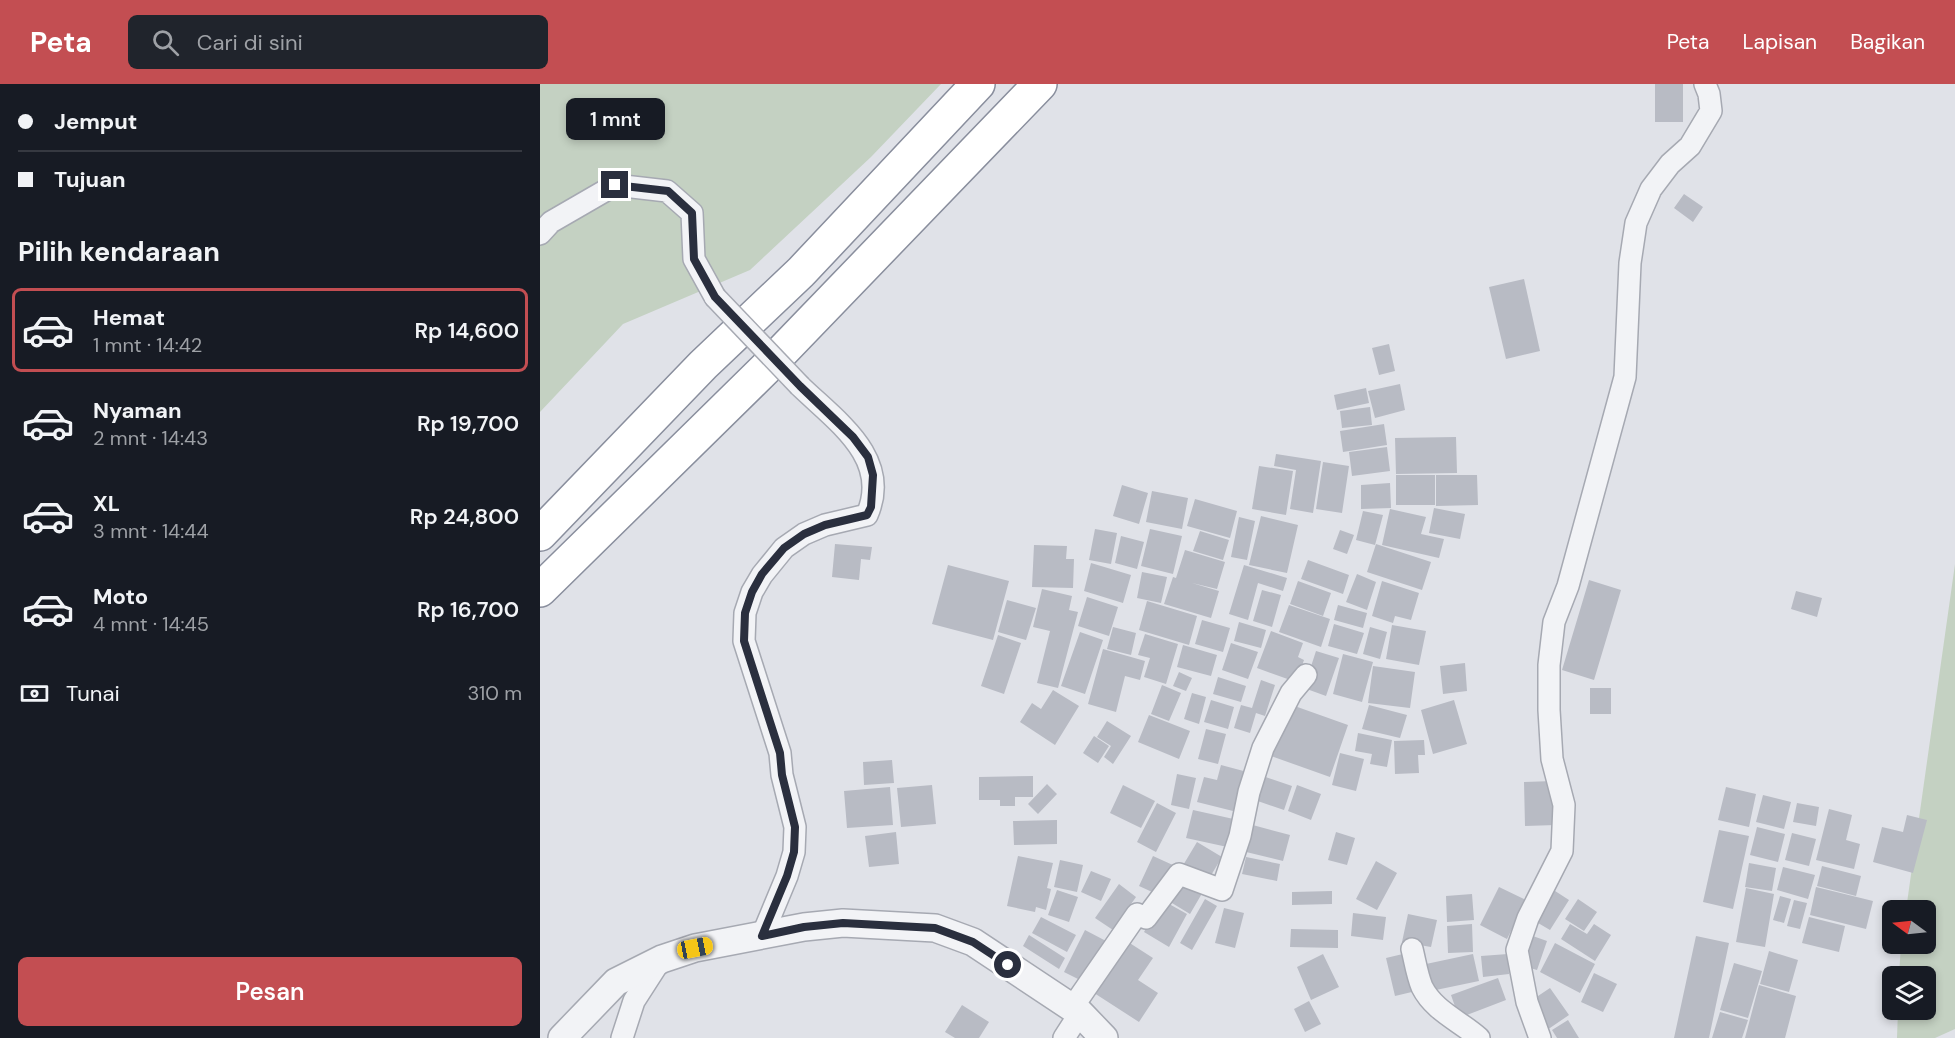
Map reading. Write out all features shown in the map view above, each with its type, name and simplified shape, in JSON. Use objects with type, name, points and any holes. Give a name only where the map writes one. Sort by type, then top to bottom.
[{"type":"highway","points":[[540,534],[695,373],[801,272],[978,84]]},
{"type":"highway","points":[[540,590],[768,366],[1040,84]]},
{"type":"street","points":[[1540,1038],[1527,1002],[1517,950],[1528,918],[1562,851],[1564,805],[1552,759],[1549,699],[1549,665],[1554,622],[1568,586],[1625,377],[1630,263],[1636,223],[1651,189],[1670,164],[1690,146],[1711,111],[1705,84]]},
{"type":"street","points":[[540,234],[551,222],[615,185],[668,191],[692,213],[694,259],[715,297],[800,386],[853,437],[868,457],[873,475],[871,507],[867,515],[825,525],[804,534],[784,548],[762,574],[752,592],[745,613],[744,641],[780,753],[782,775],[795,827],[794,852],[787,876],[762,936]]},
{"type":"street","points":[[1064,1038],[1076,1011],[1137,914],[1146,918],[1179,874],[1222,890],[1240,836],[1249,792],[1263,748],[1291,693],[1306,675]]},
{"type":"street","points":[[562,1038],[616,982],[662,959],[695,948],[804,927],[843,923],[935,928],[973,942],[1076,1011],[1104,1038]]},
{"type":"street","points":[[1412,949],[1421,985],[1429,998],[1440,1010],[1479,1038]]},
{"type":"street","points":[[622,1038],[634,1001],[662,959]]},
{"type":"green space","points":[[540,84],[941,84],[871,157],[750,270],[623,324],[540,412]]},
{"type":"green space","points":[[1955,564],[1955,1029],[1935,1038],[1897,1038],[1898,1020],[1936,1020],[1936,966],[1900,966],[1900,954],[1936,954],[1936,900],[1907,900]]},
{"type":"building","points":[[1655,84],[1683,84],[1683,122],[1655,122]]},
{"type":"building","points":[[1684,194],[1703,207],[1693,222],[1674,208]]},
{"type":"building","points":[[1524,279],[1540,351],[1506,359],[1489,287]]},
{"type":"building","points":[[1389,344],[1395,371],[1379,375],[1372,348]]},
{"type":"building","points":[[1400,384],[1405,410],[1375,418],[1368,391]]},
{"type":"building","points":[[1366,388],[1369,403],[1337,410],[1334,395]]},
{"type":"building","points":[[1370,407],[1372,425],[1342,428],[1340,411]]},
{"type":"building","points":[[1384,424],[1387,445],[1343,452],[1340,431]]},
{"type":"building","points":[[1456,437],[1457,473],[1396,474],[1395,438]]},
{"type":"building","points":[[1387,447],[1390,471],[1352,476],[1349,452]]},
{"type":"building","points":[[1276,454],[1321,461],[1313,513],[1290,509],[1296,470],[1274,466]]},
{"type":"building","points":[[1323,462],[1349,466],[1342,513],[1316,509]]},
{"type":"building","points":[[1259,466],[1293,471],[1286,515],[1252,509]]},
{"type":"building","points":[[1396,475],[1435,475],[1435,505],[1396,505]]},
{"type":"building","points":[[1436,475],[1477,475],[1478,505],[1436,506]]},
{"type":"building","points":[[1390,483],[1391,508],[1361,509],[1361,485]]},
{"type":"building","points":[[1122,485],[1148,493],[1139,524],[1113,516]]},
{"type":"building","points":[[1152,491],[1188,498],[1182,529],[1146,522]]},
{"type":"building","points":[[1195,499],[1237,511],[1230,538],[1187,526]]},
{"type":"building","points":[[1434,508],[1465,514],[1460,539],[1429,533]]},
{"type":"building","points":[[1390,509],[1426,517],[1421,534],[1444,539],[1439,558],[1382,545]]},
{"type":"building","points":[[1363,511],[1383,515],[1375,545],[1356,540]]},
{"type":"building","points":[[1261,516],[1298,525],[1287,573],[1249,565]]},
{"type":"building","points":[[1239,517],[1255,521],[1247,560],[1231,557]]},
{"type":"building","points":[[1095,529],[1117,533],[1111,564],[1089,560]]},
{"type":"building","points":[[1150,529],[1182,536],[1173,574],[1141,566]]},
{"type":"building","points":[[1340,530],[1354,535],[1347,554],[1333,549]]},
{"type":"building","points":[[1200,531],[1229,540],[1223,560],[1193,551]]},
{"type":"building","points":[[1121,536],[1144,542],[1137,569],[1115,563]]},
{"type":"building","points":[[835,544],[872,547],[870,560],[861,559],[859,580],[832,577]]},
{"type":"building","points":[[1376,544],[1431,562],[1422,590],[1367,572]]},
{"type":"building","points":[[1034,545],[1067,546],[1066,559],[1074,559],[1073,588],[1032,587]]},
{"type":"building","points":[[1185,550],[1225,562],[1217,589],[1192,583],[1219,591],[1211,618],[1164,604]]},
{"type":"building","points":[[1308,560],[1349,575],[1343,594],[1301,579]]},
{"type":"building","points":[[1091,563],[1131,575],[1123,603],[1084,591]]},
{"type":"building","points":[[948,565],[1009,581],[993,640],[932,624]]},
{"type":"building","points":[[1244,565],[1287,578],[1283,591],[1258,583],[1248,620],[1229,614]]},
{"type":"building","points":[[1142,572],[1167,577],[1161,603],[1137,598]]},
{"type":"building","points":[[1357,574],[1376,582],[1367,610],[1346,602]]},
{"type":"building","points":[[1589,580],[1621,590],[1594,680],[1562,670]]},
{"type":"building","points":[[1298,581],[1331,593],[1323,616],[1290,604]]},
{"type":"building","points":[[1382,581],[1419,593],[1411,620],[1395,616],[1393,623],[1372,616]]},
{"type":"building","points":[[1042,589],[1072,596],[1069,610],[1078,612],[1058,688],[1037,683],[1050,631],[1033,627]]},
{"type":"building","points":[[1262,590],[1281,595],[1272,627],[1253,621]]},
{"type":"building","points":[[1796,591],[1822,598],[1817,617],[1791,609]]},
{"type":"building","points":[[1087,597],[1118,607],[1109,636],[1078,626]]},
{"type":"building","points":[[1007,600],[1036,608],[1026,640],[998,632]]},
{"type":"building","points":[[1147,601],[1197,616],[1189,645],[1139,630]]},
{"type":"building","points":[[1289,605],[1330,619],[1321,647],[1279,632]]},
{"type":"building","points":[[1338,605],[1367,613],[1363,628],[1334,620]]},
{"type":"building","points":[[1202,620],[1230,628],[1223,652],[1195,644]]},
{"type":"building","points":[[1239,622],[1266,630],[1261,648],[1234,641]]},
{"type":"building","points":[[1334,624],[1364,633],[1357,654],[1328,646]]},
{"type":"building","points":[[1392,625],[1426,631],[1419,665],[1386,659]]},
{"type":"building","points":[[1113,627],[1136,633],[1131,655],[1107,649]]},
{"type":"building","points":[[1370,627],[1387,632],[1380,659],[1363,654]]},
{"type":"building","points":[[1271,631],[1303,643],[1298,657],[1304,660],[1296,682],[1257,668]]},
{"type":"building","points":[[1080,632],[1103,640],[1085,694],[1061,686]]},
{"type":"building","points":[[1145,634],[1178,644],[1166,684],[1144,677],[1150,658],[1138,655]]},
{"type":"building","points":[[998,635],[1021,643],[1004,694],[981,686]]},
{"type":"building","points":[[1231,643],[1258,652],[1248,679],[1222,670]]},
{"type":"building","points":[[1183,645],[1217,655],[1211,676],[1177,667]]},
{"type":"building","points":[[1103,649],[1145,661],[1140,680],[1125,676],[1116,712],[1088,704]]},
{"type":"building","points":[[1316,651],[1339,658],[1326,696],[1304,688]]},
{"type":"building","points":[[1343,654],[1373,662],[1362,702],[1333,694]]},
{"type":"building","points":[[1465,663],[1467,691],[1443,694],[1440,666]]},
{"type":"building","points":[[1373,666],[1415,672],[1410,708],[1368,703]]},
{"type":"building","points":[[1179,672],[1192,678],[1186,691],[1173,686]]},
{"type":"building","points":[[1218,677],[1246,686],[1241,702],[1213,694]]},
{"type":"building","points":[[1261,680],[1275,685],[1265,716],[1256,713],[1250,733],[1234,728],[1241,705],[1252,708]]},
{"type":"building","points":[[1162,685],[1181,693],[1169,721],[1151,714]]},
{"type":"building","points":[[1590,688],[1611,688],[1611,714],[1590,714]]},
{"type":"building","points":[[1053,690],[1079,706],[1055,745],[1020,722],[1032,703],[1041,709]]},
{"type":"building","points":[[1192,693],[1206,697],[1199,724],[1184,719]]},
{"type":"building","points":[[1211,700],[1234,707],[1228,729],[1204,722]]},
{"type":"building","points":[[1454,700],[1467,744],[1433,754],[1421,710]]},
{"type":"building","points":[[1289,704],[1348,725],[1330,777],[1271,756]]},
{"type":"building","points":[[1369,705],[1407,715],[1400,738],[1362,729]]},
{"type":"building","points":[[1149,715],[1190,731],[1179,759],[1138,742]]},
{"type":"building","points":[[1107,721],[1131,736],[1113,764],[1104,757],[1111,746],[1097,737]]},
{"type":"building","points":[[1206,729],[1226,734],[1218,764],[1198,759]]},
{"type":"building","points":[[1358,733],[1392,740],[1387,767],[1370,764],[1372,754],[1355,751]]},
{"type":"building","points":[[1094,736],[1109,746],[1098,763],[1083,753]]},
{"type":"building","points":[[1424,740],[1425,755],[1418,755],[1419,773],[1395,774],[1394,741]]},
{"type":"building","points":[[1340,753],[1364,759],[1356,791],[1332,785]]},
{"type":"building","points":[[892,760],[894,783],[864,785],[863,762]]},
{"type":"building","points":[[1221,765],[1251,773],[1241,813],[1197,802],[1204,777],[1217,780]]},
{"type":"building","points":[[1177,774],[1196,778],[1189,809],[1171,805]]},
{"type":"building","points":[[1260,775],[1292,786],[1284,810],[1252,799]]},
{"type":"building","points":[[1033,776],[1033,797],[1015,797],[1015,806],[1000,806],[1000,800],[979,800],[979,777]]},
{"type":"building","points":[[1554,781],[1556,825],[1525,826],[1524,782]]},
{"type":"building","points":[[1047,784],[1057,794],[1038,814],[1028,804]]},
{"type":"building","points":[[932,785],[936,824],[901,827],[897,788]]},
{"type":"building","points":[[1123,785],[1155,801],[1141,828],[1110,813]]},
{"type":"building","points":[[1297,785],[1321,794],[1311,820],[1288,811]]},
{"type":"building","points":[[890,787],[893,825],[847,828],[844,791]]},
{"type":"building","points":[[1726,787],[1756,794],[1749,827],[1718,820]]},
{"type":"building","points":[[1763,795],[1791,802],[1784,829],[1756,822]]},
{"type":"building","points":[[1157,803],[1176,813],[1156,852],[1137,842]]},
{"type":"building","points":[[1797,803],[1819,807],[1816,826],[1793,822]]},
{"type":"building","points":[[1829,809],[1852,815],[1846,840],[1860,844],[1854,869],[1816,860]]},
{"type":"building","points":[[1193,810],[1238,820],[1232,848],[1186,838]]},
{"type":"building","points":[[1907,815],[1927,820],[1913,873],[1873,862],[1882,827],[1903,832]]},
{"type":"building","points":[[1057,820],[1057,844],[1014,845],[1013,821]]},
{"type":"building","points":[[1249,824],[1290,835],[1283,861],[1242,851]]},
{"type":"building","points":[[1757,827],[1785,834],[1778,862],[1750,855]]},
{"type":"building","points":[[1719,830],[1749,836],[1733,909],[1703,902]]},
{"type":"building","points":[[896,832],[899,864],[869,867],[865,836]]},
{"type":"building","points":[[1336,832],[1355,838],[1347,865],[1328,860]]},
{"type":"building","points":[[1792,833],[1816,839],[1809,866],[1785,860]]},
{"type":"building","points":[[1197,842],[1222,857],[1207,882],[1182,867]]},
{"type":"building","points":[[1018,856],[1053,863],[1047,888],[1051,889],[1046,910],[1036,907],[1035,912],[1007,906]]},
{"type":"building","points":[[1153,856],[1175,866],[1161,896],[1139,886]]},
{"type":"building","points":[[1246,857],[1280,864],[1277,881],[1242,874]]},
{"type":"building","points":[[1060,860],[1083,865],[1077,892],[1054,887]]},
{"type":"building","points":[[1376,861],[1397,873],[1377,910],[1356,899]]},
{"type":"building","points":[[1749,863],[1776,868],[1772,891],[1745,887]]},
{"type":"building","points":[[1822,866],[1861,876],[1856,896],[1817,886]]},
{"type":"building","points":[[1783,867],[1815,875],[1808,899],[1777,890]]},
{"type":"building","points":[[1091,871],[1111,879],[1101,901],[1081,892]]},
{"type":"building","points":[[1181,876],[1204,890],[1190,914],[1167,900]]},
{"type":"building","points":[[1119,884],[1136,897],[1113,930],[1095,918]]},
{"type":"building","points":[[1499,887],[1526,900],[1507,939],[1480,925]]},
{"type":"building","points":[[1816,887],[1873,901],[1866,929],[1810,915]]},
{"type":"building","points":[[1746,888],[1774,894],[1765,947],[1736,942]]},
{"type":"building","points":[[1552,889],[1569,900],[1550,930],[1533,920]]},
{"type":"building","points":[[1057,890],[1078,897],[1069,922],[1048,915]]},
{"type":"building","points":[[1332,891],[1332,904],[1292,905],[1292,892]]},
{"type":"building","points":[[1472,894],[1474,920],[1447,922],[1446,896]]},
{"type":"building","points":[[1780,896],[1791,899],[1784,923],[1773,920]]},
{"type":"building","points":[[1205,899],[1217,906],[1192,950],[1180,943]]},
{"type":"building","points":[[1578,899],[1597,912],[1584,931],[1565,919]]},
{"type":"building","points":[[1162,900],[1187,914],[1169,947],[1144,932]]},
{"type":"building","points":[[1794,900],[1807,903],[1800,929],[1787,926]]},
{"type":"building","points":[[1224,908],[1244,913],[1235,948],[1215,943]]},
{"type":"building","points":[[1353,913],[1386,917],[1383,940],[1351,936]]},
{"type":"building","points":[[1408,914],[1437,920],[1431,947],[1402,942]]},
{"type":"building","points":[[1041,917],[1076,935],[1067,952],[1032,933]]},
{"type":"building","points":[[1809,917],[1845,926],[1839,952],[1802,943]]},
{"type":"building","points":[[1472,924],[1473,952],[1448,953],[1447,926]]},
{"type":"building","points":[[1570,924],[1587,934],[1594,924],[1611,935],[1595,961],[1561,939]]},
{"type":"building","points":[[1291,929],[1338,930],[1338,948],[1290,947]]},
{"type":"building","points":[[1085,930],[1106,941],[1084,982],[1064,972]]},
{"type":"building","points":[[1029,935],[1065,958],[1059,969],[1023,946]]},
{"type":"building","points":[[1530,935],[1547,941],[1537,970],[1520,965]]},
{"type":"building","points":[[1696,936],[1729,943],[1709,1038],[1674,1038]]},
{"type":"building","points":[[1125,940],[1153,958],[1138,980],[1158,993],[1139,1022],[1091,991]]},
{"type":"building","points":[[1555,943],[1595,964],[1580,993],[1540,972]]},
{"type":"building","points":[[1769,951],[1798,960],[1789,992],[1760,984]]},
{"type":"building","points":[[1407,953],[1416,991],[1395,996],[1386,958]]},
{"type":"building","points":[[1323,954],[1339,987],[1311,1000],[1297,967]]},
{"type":"building","points":[[1473,954],[1479,981],[1431,991],[1426,964]]},
{"type":"building","points":[[1508,954],[1509,974],[1483,977],[1481,956]]},
{"type":"building","points":[[1734,963],[1762,971],[1748,1018],[1720,1010]]},
{"type":"building","points":[[1594,973],[1617,984],[1603,1012],[1581,1002]]},
{"type":"building","points":[[1498,978],[1506,1000],[1459,1018],[1451,995]]},
{"type":"building","points":[[1759,985],[1796,996],[1785,1038],[1745,1038]]},
{"type":"building","points":[[1550,988],[1569,1015],[1547,1030],[1529,1002]]},
{"type":"building","points":[[1309,1001],[1321,1024],[1305,1032],[1294,1009]]},
{"type":"building","points":[[962,1005],[989,1022],[979,1038],[955,1038],[945,1032]]},
{"type":"building","points":[[1720,1012],[1748,1020],[1742,1038],[1712,1038]]},
{"type":"building","points":[[1568,1020],[1579,1038],[1557,1038],[1552,1030]]},
{"type":"route","points":[[615,185],[668,191],[692,213],[694,259],[715,297],[800,386],[853,437],[868,457],[873,475],[871,507],[867,515],[825,525],[804,534],[784,548],[762,574],[752,592],[745,613],[744,641],[780,753],[782,775],[795,827],[794,852],[787,876],[762,936],[804,927],[843,923],[935,928],[973,942],[1008,965]]}]
